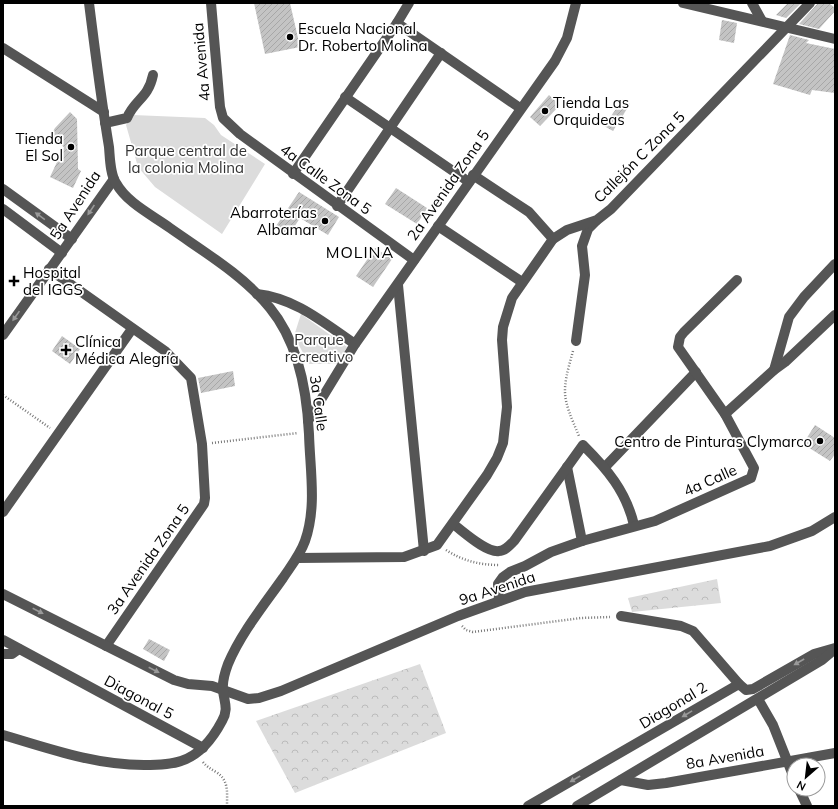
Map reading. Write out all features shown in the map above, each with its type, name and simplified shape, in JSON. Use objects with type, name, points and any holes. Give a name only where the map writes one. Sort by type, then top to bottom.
[{"type":"street","name":"5a Avenida","points":[[3,335],[114,178],[89,3]]},
{"type":"street","name":"4a Avenida","points":[[211,3],[220,107],[223,118]]},
{"type":"street","points":[[293,174],[397,23],[409,3]]},
{"type":"street","name":"2a Avenida Zona 5","points":[[308,421],[355,344],[398,285],[562,49],[576,3]]},
{"type":"street","points":[[683,3],[835,38]]},
{"type":"street","points":[[752,3],[762,21]]},
{"type":"street","name":"Callejón C Zona 5","points":[[297,558],[404,557],[437,545],[487,475],[497,458],[503,443],[507,406],[502,340],[503,326],[512,298],[522,282],[552,239],[567,230],[597,220],[612,209],[810,3]]},
{"type":"street","points":[[397,23],[520,108]]},
{"type":"street","points":[[3,48],[104,112]]},
{"type":"street","points":[[337,206],[441,53]]},
{"type":"street","points":[[105,123],[126,118],[134,106],[146,94],[153,75]]},
{"type":"street","points":[[345,97],[390,128],[471,179],[529,212],[552,239]]},
{"type":"street","name":"4a Calle Zona 5","points":[[223,118],[240,134],[293,174],[414,260]]},
{"type":"street","name":"3a Calle","points":[[114,178],[121,190],[132,201],[208,255],[257,294],[272,309],[285,331],[293,349],[306,399],[312,503],[310,525],[304,544],[297,558],[244,634],[223,678],[223,689]]},
{"type":"street","points":[[3,189],[72,239]]},
{"type":"street","points":[[3,209],[62,253]]},
{"type":"street","points":[[576,341],[585,275],[582,246],[588,229],[597,220]]},
{"type":"street","points":[[438,226],[522,282]]},
{"type":"street","points":[[774,370],[789,317],[804,297],[835,264]]},
{"type":"street","name":"3a Avenida Zona 5","points":[[49,269],[165,351],[191,378],[202,444],[204,504],[106,646]]},
{"type":"street","name":"4a Calle","points":[[499,601],[498,584],[503,577],[510,572],[551,552],[582,541],[634,525],[654,521],[751,478],[754,468],[725,414],[678,347],[680,336],[737,280]]},
{"type":"street","points":[[398,285],[424,551]]},
{"type":"street","points":[[257,294],[273,296],[299,306],[355,344]]},
{"type":"street","points":[[725,414],[785,362],[835,315]]},
{"type":"street","points":[[3,512],[132,328]]},
{"type":"street","points":[[605,467],[696,372]]},
{"type":"street","points":[[453,524],[486,548],[493,551],[504,550],[514,541],[583,446],[605,467],[625,500],[634,525]]},
{"type":"street","points":[[567,467],[582,541]]},
{"type":"street","name":"9a Avenida","points":[[3,594],[174,680],[188,684],[212,686],[248,699],[259,698],[281,691],[458,616],[525,592],[770,546],[812,531],[835,517]]},
{"type":"street","points":[[621,616],[681,626],[692,631],[738,684],[746,690],[753,689],[814,654],[835,648]]},
{"type":"street","name":"Diagonal 5","points":[[3,640],[203,748]]},
{"type":"street","points":[[577,806],[822,660],[835,648]]},
{"type":"street","points":[[3,654],[12,654],[19,649]]},
{"type":"street","name":"Diagonal 2","points":[[528,806],[738,684]]},
{"type":"street","points":[[3,735],[70,755],[123,765],[169,764],[182,761],[203,748],[217,731],[226,712],[227,704],[223,689]]},
{"type":"street","points":[[758,699],[773,725],[786,761]]},
{"type":"street","name":"8a Avenida","points":[[810,757],[835,753]]},
{"type":"street","name":"8a Avenida","points":[[621,780],[648,785],[666,784],[786,761]]},
{"type":"path","points":[[576,341],[565,379],[564,397],[583,446]]},
{"type":"path","points":[[3,395],[59,434]]},
{"type":"path","points":[[202,444],[308,432]]},
{"type":"path","points":[[437,545],[454,555],[472,562],[486,565],[506,565]]},
{"type":"path","points":[[458,616],[463,628],[473,632],[581,618],[621,616]]},
{"type":"path","points":[[203,748],[202,761],[206,766],[223,776],[226,782],[227,806]]},
{"type":"green space","name":"Parque central de la colonia Molina","points":[[133,115],[205,118],[214,125],[221,135],[265,164],[222,234],[155,187],[138,167],[126,125]]},
{"type":"green space","name":"Parque recreativo","points":[[301,314],[347,347],[337,364],[309,364],[294,336]]},
{"type":"green space","points":[[717,579],[721,603],[632,612],[628,598]]},
{"type":"green space","points":[[420,664],[446,733],[295,793],[256,721]]},
{"type":"building","points":[[254,3],[290,3],[300,47],[265,54]]},
{"type":"building","points":[[788,3],[801,3],[786,18],[776,15]]},
{"type":"building","points":[[818,3],[829,3],[835,8],[835,11],[819,29],[799,24]]},
{"type":"building","points":[[722,20],[737,23],[734,43],[719,40]]},
{"type":"building","points":[[790,35],[809,40],[806,43],[835,49],[835,93],[812,90],[810,95],[773,84]]},
{"type":"building","name":"Tienda Las Orquideas","points":[[549,95],[560,105],[540,126],[530,117]]},
{"type":"building","points":[[623,99],[630,104],[613,131],[604,126]]},
{"type":"building","points":[[70,112],[77,119],[78,169],[81,171],[73,188],[50,177],[64,147],[49,138],[55,128]]},
{"type":"building","points":[[396,188],[427,208],[417,224],[385,204]]},
{"type":"building","points":[[299,192],[339,217],[328,235],[300,218],[289,235],[276,226]]},
{"type":"building","points":[[375,248],[392,259],[373,287],[356,276]]},
{"type":"building","name":"Clínica Médica Alegría","points":[[62,336],[80,349],[70,364],[52,351]]},
{"type":"building","points":[[233,371],[235,386],[201,393],[198,378]]},
{"type":"building","name":"Centro de Pinturas Clymarco","points":[[815,425],[835,438],[835,454],[830,461],[803,444]]},
{"type":"building","points":[[149,639],[170,650],[164,661],[143,649]]},
{"type":"place","name":"Escuela Nacional Dr. Roberto Molina","points":[[290,37]]},
{"type":"place","name":"Tienda Las Orquideas","points":[[545,111]]},
{"type":"place","name":"Tienda El Sol","points":[[71,147]]},
{"type":"place","name":"Abarroterías Albamar","points":[[325,221]]},
{"type":"place","name":"Hospital del IGGS","points":[[14,281]]},
{"type":"place","name":"Clínica Médica Alegría","points":[[66,350]]},
{"type":"place","name":"Centro de Pinturas Clymarco","points":[[820,441]]},
{"type":"district","name":"MOLINA","points":[[360,252]]}]
